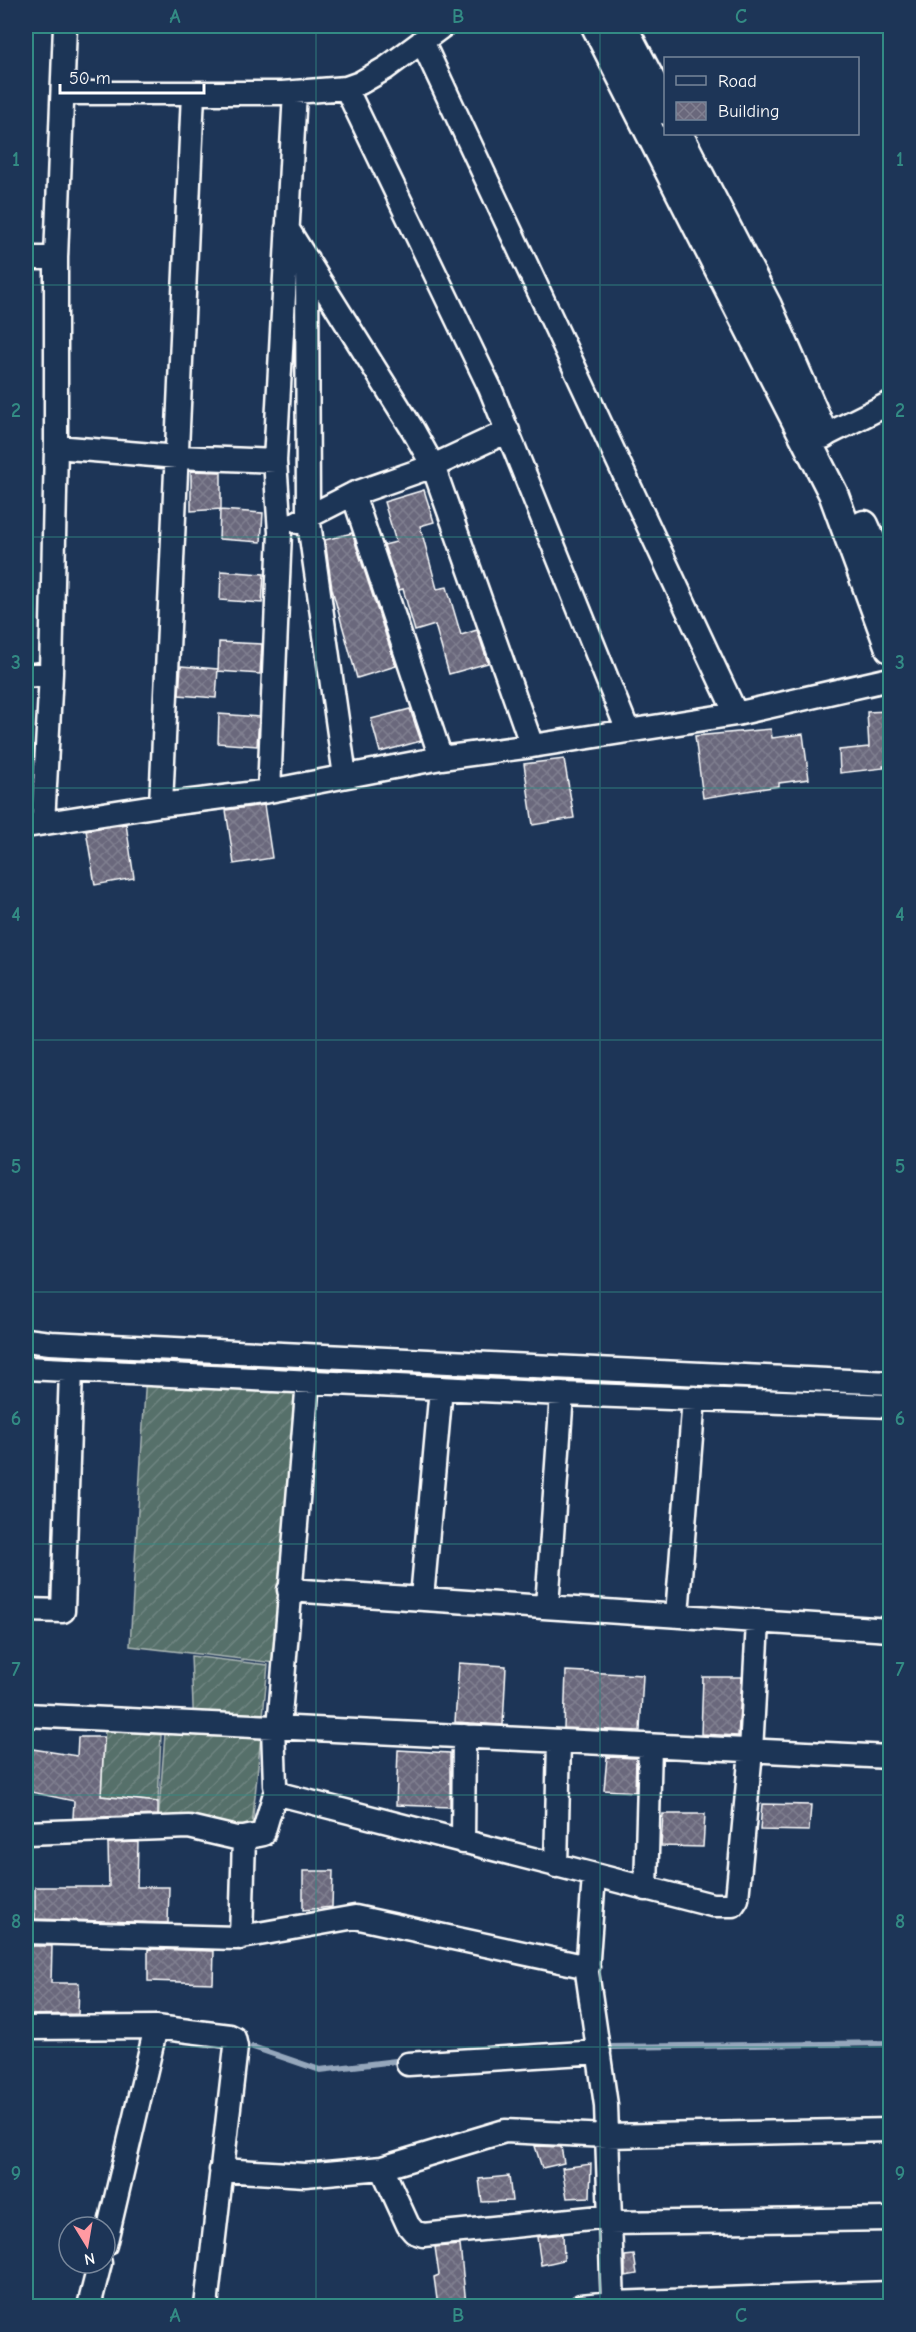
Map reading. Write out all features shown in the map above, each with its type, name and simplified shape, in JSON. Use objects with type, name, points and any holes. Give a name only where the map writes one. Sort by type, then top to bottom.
[{"type":"main road","points":[[596,26],[833,493],[891,648]]},
{"type":"main road","points":[[622,26],[664,106]]},
{"type":"main road","points":[[679,135],[766,306],[891,584]]},
{"type":"street","points":[[65,26],[56,258],[56,447],[51,673],[34,825],[268,791],[441,758],[736,714],[891,679]]},
{"type":"street","points":[[63,93],[193,94],[295,92],[346,88],[386,68],[443,26]]},
{"type":"street","points":[[422,41],[736,714]]},
{"type":"street","points":[[346,88],[490,388],[628,731]]},
{"type":"street","points":[[268,791],[280,532],[275,461],[295,92]]},
{"type":"street","points":[[161,805],[193,94]]},
{"type":"street","points":[[287,228],[433,466],[532,746]]},
{"type":"street","points":[[26,258],[56,258]]},
{"type":"street","points":[[307,259],[308,516],[345,776]]},
{"type":"street","points":[[824,436],[891,403]]},
{"type":"street","points":[[280,532],[353,494],[433,466],[508,431]]},
{"type":"street","points":[[56,447],[177,457],[275,461]]},
{"type":"street","points":[[353,494],[441,758]]},
{"type":"street","points":[[26,676],[51,673]]},
{"type":"street","points":[[26,1340],[271,1355],[891,1383]]},
{"type":"street","points":[[26,1368],[562,1394],[891,1406]]},
{"type":"street","points":[[26,1610],[63,1611],[71,1370]]},
{"type":"street","points":[[26,1833],[189,1827],[244,1838],[263,1834],[276,1790],[276,1727],[308,1381]]},
{"type":"street","points":[[422,1598],[441,1388]]},
{"type":"street","points":[[547,1606],[562,1394]]},
{"type":"street","points":[[677,1615],[694,1398]]},
{"type":"street","points":[[290,1590],[891,1630]]},
{"type":"street","points":[[276,1790],[283,1795],[594,1876],[712,1905],[733,1905],[737,1899],[752,1751],[758,1622]]},
{"type":"street","points":[[26,1714],[891,1757]]},
{"type":"street","points":[[464,1736],[464,1842]]},
{"type":"street","points":[[556,1866],[559,1741]]},
{"type":"street","points":[[646,1889],[650,1746]]},
{"type":"street","points":[[241,1938],[244,1838]]},
{"type":"street","points":[[594,1876],[588,1967],[606,2105],[613,2305]]},
{"type":"street","points":[[26,1932],[241,1938],[355,1917],[588,1967]]},
{"type":"street","points":[[112,2215],[156,2027]]},
{"type":"street","points":[[26,2028],[156,2027],[230,2036],[236,2042],[206,2307]]},
{"type":"street","points":[[408,2064],[599,2052]]},
{"type":"street","points":[[221,2170],[305,2175],[382,2168],[505,2131],[607,2136],[891,2130]]},
{"type":"street","points":[[382,2168],[408,2225],[414,2232],[423,2235],[610,2219],[891,2219]]},
{"type":"street","points":[[90,2307],[97,2275]]},
{"type":"street","points":[[581,2307],[891,2293]]},
{"type":"green space","points":[[146,1374],[308,1381],[284,1664],[130,1646]]},
{"type":"green space","points":[[191,1656],[268,1665],[252,1826],[158,1824],[165,1734],[194,1731]]},
{"type":"green space","points":[[105,1730],[161,1735],[158,1802],[101,1796]]},
{"type":"building","points":[[191,471],[221,472],[221,509],[191,511]]},
{"type":"building","points":[[424,490],[434,522],[420,526],[437,589],[447,587],[461,635],[477,630],[488,663],[449,674],[435,625],[415,631],[403,589],[399,590],[384,545],[396,542],[384,502]]},
{"type":"building","points":[[220,510],[263,513],[261,542],[219,539]]},
{"type":"building","points":[[352,533],[396,666],[357,678],[332,589],[325,540]]},
{"type":"building","points":[[221,571],[264,574],[262,603],[220,600]]},
{"type":"building","points":[[219,642],[262,644],[260,674],[218,671]]},
{"type":"building","points":[[181,666],[218,669],[216,698],[179,695]]},
{"type":"building","points":[[410,709],[421,741],[380,752],[371,719]]},
{"type":"building","points":[[889,711],[891,748],[887,748],[890,765],[883,766],[884,768],[840,773],[839,750],[869,747],[867,712]]},
{"type":"building","points":[[219,714],[259,717],[257,746],[218,743]]},
{"type":"building","points":[[771,729],[772,738],[803,734],[809,779],[703,798],[695,736]]},
{"type":"building","points":[[564,759],[574,818],[533,825],[524,764]]},
{"type":"building","points":[[264,805],[272,858],[234,864],[226,810]]},
{"type":"building","points":[[126,824],[134,878],[95,885],[86,830]]},
{"type":"building","points":[[459,1663],[506,1666],[503,1725],[455,1722]]},
{"type":"building","points":[[566,1671],[643,1675],[640,1731],[564,1728]]},
{"type":"building","points":[[703,1677],[742,1677],[738,1736],[701,1734]]},
{"type":"building","points":[[78,1737],[104,1737],[101,1796],[158,1802],[158,1815],[73,1818],[74,1801],[26,1791],[26,1748],[77,1756]]},
{"type":"building","points":[[398,1750],[450,1753],[450,1807],[396,1805]]},
{"type":"building","points":[[607,1757],[636,1758],[635,1792],[604,1790]]},
{"type":"building","points":[[762,1804],[811,1805],[809,1831],[760,1830]]},
{"type":"building","points":[[663,1814],[705,1814],[703,1847],[661,1846]]},
{"type":"building","points":[[138,1842],[137,1887],[169,1887],[168,1923],[35,1919],[35,1887],[109,1887],[108,1843]]},
{"type":"building","points":[[303,1871],[333,1871],[332,1907],[303,1910]]},
{"type":"building","points":[[26,1946],[52,1946],[51,1983],[79,1983],[78,2014],[26,2015]]},
{"type":"building","points":[[148,1949],[214,1951],[213,1983],[148,1981]]},
{"type":"building","points":[[535,2146],[561,2147],[564,2163],[542,2168]]},
{"type":"building","points":[[591,2164],[590,2197],[567,2198],[562,2168]]},
{"type":"building","points":[[509,2176],[512,2201],[482,2202],[479,2179]]},
{"type":"building","points":[[563,2234],[564,2260],[541,2265],[537,2237]]},
{"type":"building","points":[[460,2245],[466,2304],[438,2307],[434,2277],[439,2275],[435,2247]]},
{"type":"building","points":[[634,2255],[637,2274],[625,2276],[625,2256]]},
{"type":"waterway","points":[[610,2047],[890,2043]]},
{"type":"waterway","points":[[253,2047],[320,2070],[404,2060]]}]
